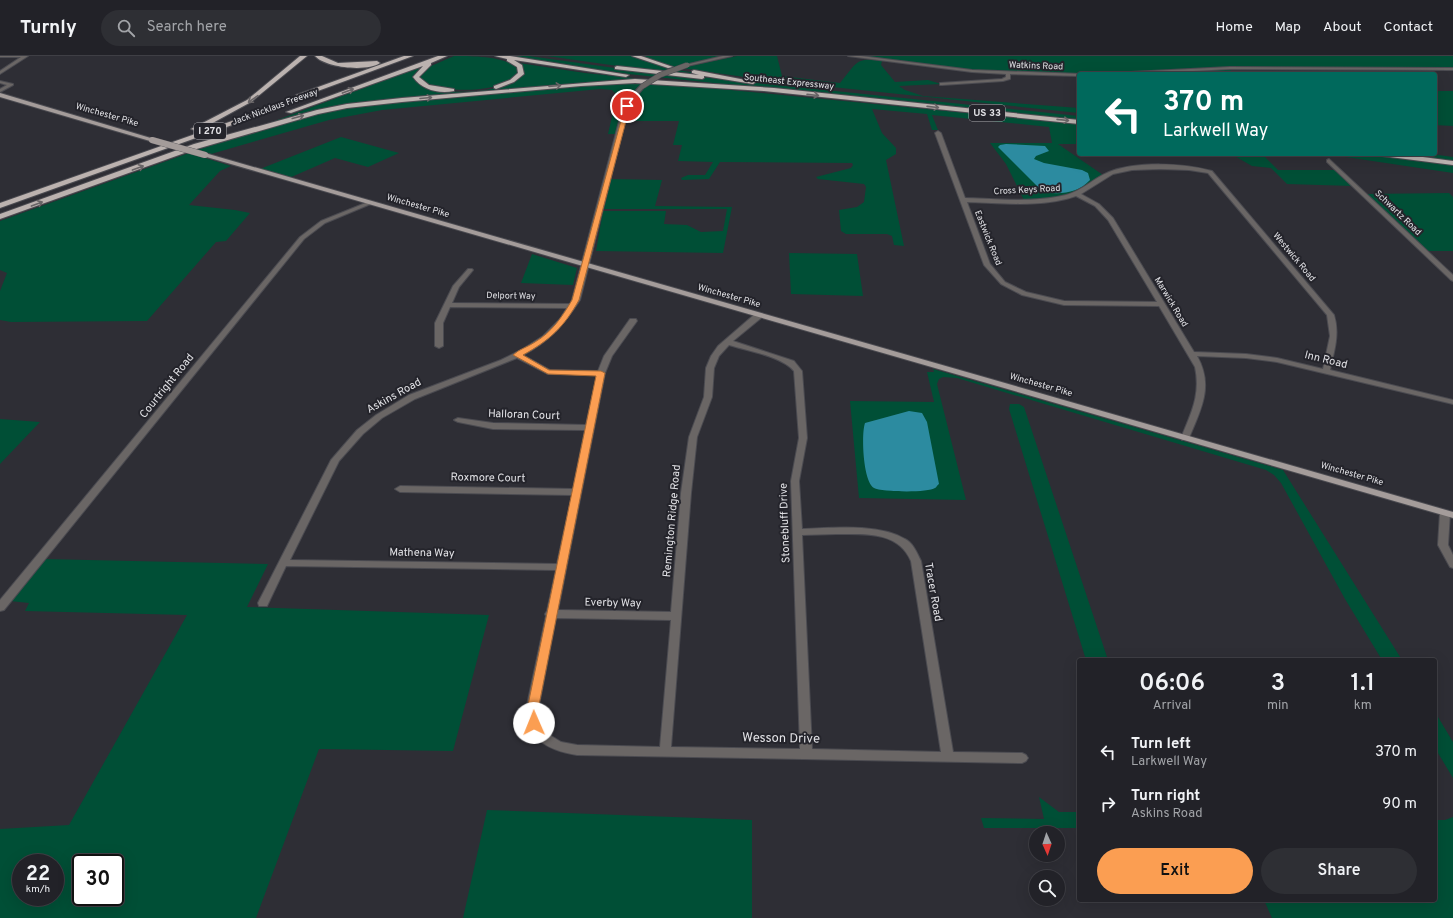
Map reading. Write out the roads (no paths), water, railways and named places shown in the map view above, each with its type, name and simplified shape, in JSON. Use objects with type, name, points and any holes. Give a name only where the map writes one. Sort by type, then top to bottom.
[{"type":"highway","points":[[163,143],[216,120],[249,101],[304,56]]},
{"type":"highway","points":[[318,56],[329,62],[349,65],[376,64],[400,60]]},
{"type":"highway","points":[[0,204],[163,143],[410,56]]},
{"type":"highway","name":"Jack Nicklaus Freeway","points":[[0,204],[420,56]]},
{"type":"highway","name":"Jack Nicklaus Freeway","points":[[0,217],[444,56]]},
{"type":"highway","points":[[436,59],[419,72],[416,77],[420,83],[438,89],[469,90],[503,84],[521,74],[521,68],[518,65],[494,56]]},
{"type":"highway","name":"Southeast Expressway","points":[[498,56],[592,71],[1077,122]]},
{"type":"highway","name":"Southeast Expressway","points":[[536,56],[622,68],[1077,115]]},
{"type":"highway","points":[[635,56],[674,68],[754,82]]},
{"type":"highway","points":[[193,148],[317,112],[402,100],[622,81],[774,90]]},
{"type":"highway","points":[[1437,153],[1453,156]]},
{"type":"highway","points":[[1398,156],[1453,163]]},
{"type":"main road","name":"Winchester Pike","points":[[0,96],[758,316],[1449,514]]},
{"type":"street","points":[[0,56],[26,56]]},
{"type":"street","points":[[0,72],[26,56]]},
{"type":"street","points":[[586,266],[624,114],[631,99],[643,86],[660,75],[687,65],[730,56]]},
{"type":"street","name":"Watkins Road","points":[[850,56],[947,69],[1008,74],[1077,75]]},
{"type":"street","points":[[1151,72],[1230,68],[1453,69]]},
{"type":"street","points":[[1230,68],[1235,72]]},
{"type":"street","points":[[942,84],[1002,80],[1008,78],[1008,74]]},
{"type":"street","points":[[0,82],[11,86],[0,91]]},
{"type":"street","name":"Eastwick Road","points":[[938,133],[987,265],[995,276],[1011,288],[1030,296],[1064,303],[1162,304]]},
{"type":"street","name":"Schwartz Road","points":[[1329,161],[1453,279]]},
{"type":"street","name":"Cross Keys Road","points":[[963,200],[1027,201],[1052,199],[1077,194],[1110,174],[1124,170],[1169,168],[1205,170]]},
{"type":"street","name":"Westwick Road","points":[[1205,170],[1217,178],[1330,315],[1333,323],[1334,335],[1326,371]]},
{"type":"street","name":"Marwick Road","points":[[1077,194],[1097,206],[1111,219],[1192,354],[1203,380],[1199,405],[1185,438]]},
{"type":"street","name":"Courtright Road","points":[[0,607],[302,238],[323,222],[370,203]]},
{"type":"street","name":"Askins Road","points":[[263,603],[335,460],[345,446],[365,427],[386,412],[413,397],[517,355],[538,344],[554,332],[565,319],[573,306],[586,266]]},
{"type":"street","points":[[439,346],[439,323],[459,281],[470,270]]},
{"type":"street","name":"Delport Way","points":[[448,305],[573,306]]},
{"type":"street","name":"Remington Ridge Road","points":[[665,751],[686,493],[693,437],[708,397],[712,363],[721,348],[758,316]]},
{"type":"street","points":[[550,614],[601,373],[608,356],[633,321]]},
{"type":"street","name":"Stonebluff Drive","points":[[728,342],[791,363],[800,373],[803,438],[795,481],[806,753]]},
{"type":"street","name":"Inn Road","points":[[1192,354],[1261,358],[1326,371],[1453,402]]},
{"type":"street","points":[[517,355],[548,372],[601,373]]},
{"type":"street","name":"Halloran Court","points":[[458,420],[493,426],[589,428]]},
{"type":"street","name":"Roxmore Court","points":[[400,489],[576,492]]},
{"type":"street","points":[[1449,514],[1443,545],[1453,565]]},
{"type":"street","name":"Tracer Road","points":[[798,532],[866,532],[884,534],[902,540],[909,548],[916,561],[948,756]]},
{"type":"street","name":"Mathena Way","points":[[283,563],[560,567]]},
{"type":"street","name":"Everby Way","points":[[550,614],[676,616]]},
{"type":"street","name":"Wesson Drive","points":[[550,614],[532,716],[534,723],[543,737],[558,746],[571,749],[1022,758]]},
{"type":"water","points":[[1006,144],[1045,146],[1049,151],[1036,156],[1034,159],[1044,163],[1082,170],[1088,173],[1090,180],[1080,188],[1069,192],[1043,192],[998,147]]},
{"type":"water","points":[[909,411],[922,413],[927,422],[939,484],[931,490],[924,491],[886,490],[874,488],[870,484],[865,468],[863,437],[865,423]]}]
